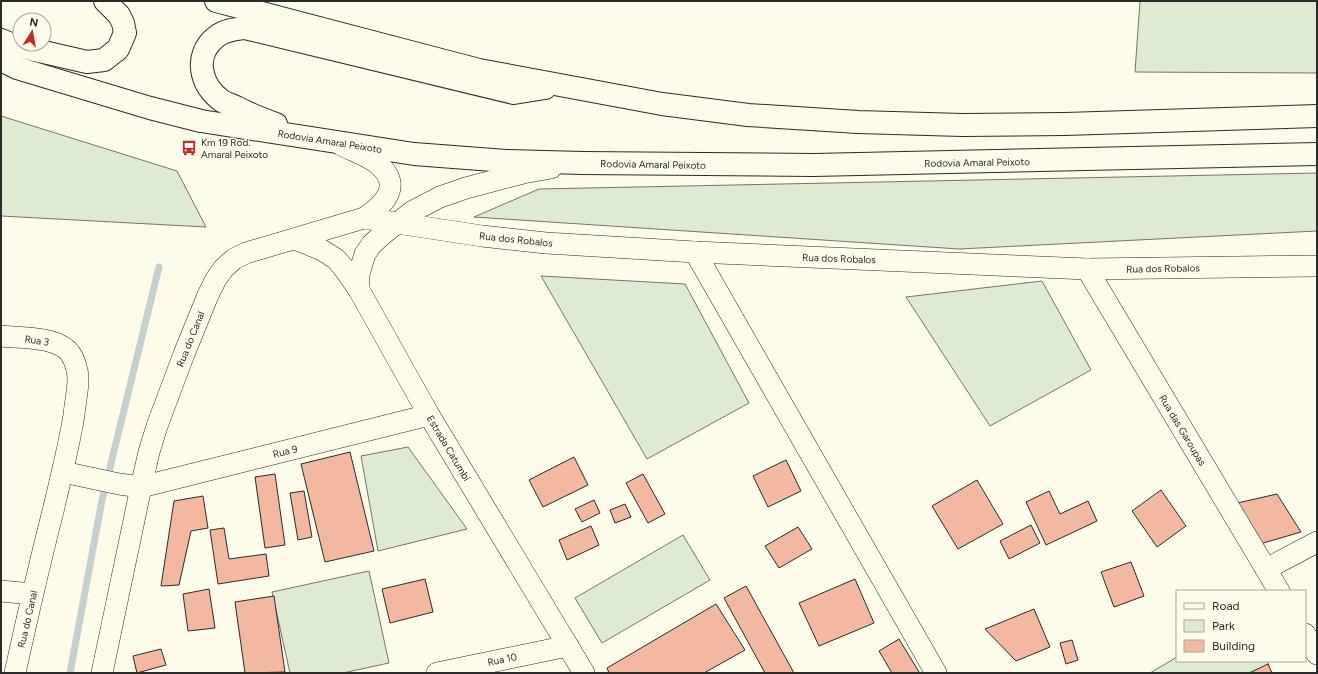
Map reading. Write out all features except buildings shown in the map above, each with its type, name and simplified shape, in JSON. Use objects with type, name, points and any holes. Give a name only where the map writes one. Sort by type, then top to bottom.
[{"type":"highway","points":[[1,40],[13,45],[87,62],[104,60],[118,49],[125,33],[123,23],[119,15],[105,1]]},
{"type":"highway","points":[[216,1],[479,70],[669,105],[748,115],[858,122],[962,125],[1065,124],[1317,116]]},
{"type":"highway","points":[[329,141],[252,115],[223,101],[210,90],[201,71],[202,59],[207,46],[217,36],[227,31],[245,28],[514,93],[562,86]]},
{"type":"highway","name":"Rodovia Amaral Peixoto","points":[[1,60],[17,68],[150,108],[201,121],[414,154],[506,161],[821,165],[1317,154]]},
{"type":"street","points":[[329,141],[378,164],[386,172],[390,181],[390,190],[387,198],[375,211],[364,218]]},
{"type":"street","points":[[359,290],[359,274],[365,254],[372,244],[396,223],[424,204],[466,188],[523,172],[583,163]]},
{"type":"street","name":"Rua dos Robalos","points":[[364,218],[482,236],[546,243],[695,252],[1087,269],[1317,266]]},
{"type":"street","name":"Rua do Canal","points":[[102,673],[149,452],[157,426],[184,354],[216,279],[224,268],[234,259],[246,253],[364,218]]},
{"type":"street","points":[[295,239],[322,250],[336,258],[359,290]]},
{"type":"street","points":[[695,252],[936,673]]},
{"type":"street","name":"Rua das Garoupas","points":[[1087,269],[1278,590]]},
{"type":"street","name":"Estrada Catumbi","points":[[359,290],[429,415],[584,673]]},
{"type":"street","name":"Rua 3","points":[[1,336],[43,340],[57,343],[70,353]]},
{"type":"street","name":"Rua do Canal","points":[[15,673],[72,425],[78,390],[78,377],[70,353]]},
{"type":"street","name":"Rua 9","points":[[141,487],[429,415]]},
{"type":"street","points":[[62,472],[141,487]]},
{"type":"street","points":[[1266,569],[1317,542]]},
{"type":"street","points":[[1,591],[32,594]]},
{"type":"street","points":[[1306,636],[1317,654]]},
{"type":"street","name":"Rua 10","points":[[437,673],[568,646]]},
{"type":"green space","points":[[1140,1],[1317,1],[1317,73],[1135,72]]},
{"type":"green space","points":[[1,116],[177,171],[206,227],[1,216]]},
{"type":"green space","points":[[1317,173],[1317,231],[959,249],[474,217],[539,189]]},
{"type":"green space","points":[[541,276],[685,284],[749,403],[647,459]]},
{"type":"green space","points":[[1042,281],[1091,370],[990,426],[906,297]]},
{"type":"green space","points":[[408,447],[467,529],[378,551],[361,456]]},
{"type":"green space","points":[[683,535],[710,580],[602,643],[575,598]]},
{"type":"green space","points":[[369,571],[389,663],[343,673],[290,673],[272,592]]},
{"type":"green space","points":[[1176,658],[1176,662],[1268,662],[1269,665],[1255,673],[1150,673]]},
{"type":"waterway","points":[[70,673],[102,500],[159,267]]},
{"type":"place","name":"Km 19 Rod. Amaral Peixoto","points":[[189,148]]}]
